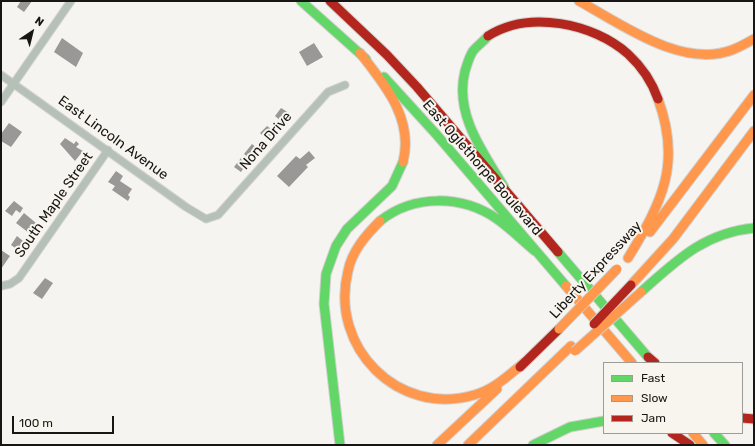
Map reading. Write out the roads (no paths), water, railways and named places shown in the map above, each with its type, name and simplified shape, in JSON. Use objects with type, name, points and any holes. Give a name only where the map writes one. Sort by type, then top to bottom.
[{"type":"main road","name":"East Oglethorpe Boulevard","points":[[301,1],[360,53],[436,134],[631,362]]},
{"type":"main road","name":"East Oglethorpe Boulevard","points":[[330,1],[378,46],[417,87],[652,361]]},
{"type":"main road","points":[[580,1],[651,41],[692,54],[718,54],[730,51],[754,39]]},
{"type":"main road","points":[[504,187],[482,149],[465,112],[463,99],[463,78],[475,47],[485,35],[498,25],[516,18],[527,16],[547,16],[567,20],[601,34],[625,51],[647,76],[662,111],[668,139],[668,170],[660,202],[647,228],[628,258]]},
{"type":"main road","points":[[340,445],[324,304],[326,274],[332,255],[341,237],[353,222],[392,186],[397,179],[402,169],[407,147],[405,125],[397,103],[360,53]]},
{"type":"main road","name":"Liberty Expressway","points":[[437,445],[559,330],[628,258],[661,219],[754,95]]},
{"type":"main road","points":[[573,349],[673,240],[754,131]]},
{"type":"main road","points":[[525,362],[491,388],[474,395],[437,399],[419,397],[406,392],[394,386],[376,371],[359,350],[347,325],[344,304],[345,284],[347,272],[356,249],[372,228],[392,212],[404,206],[426,201],[455,202],[489,215],[497,219],[535,251]]},
{"type":"main road","points":[[468,445],[549,369],[687,252],[704,241],[733,230],[754,228]]},
{"type":"main road","points":[[743,418],[754,419]]},
{"type":"main road","points":[[534,445],[570,427],[603,421]]},
{"type":"main road","points":[[674,434],[690,445]]},
{"type":"main road","points":[[694,434],[703,445]]},
{"type":"main road","points":[[715,434],[725,445]]},
{"type":"street","points":[[1,102],[72,1]]},
{"type":"street","name":"East Lincoln Avenue","points":[[1,75],[192,211],[206,219],[211,218]]},
{"type":"street","name":"Nona Drive","points":[[211,218],[218,215],[328,92],[345,86]]},
{"type":"street","name":"South Maple Street","points":[[1,286],[10,284],[19,278],[108,150]]}]
